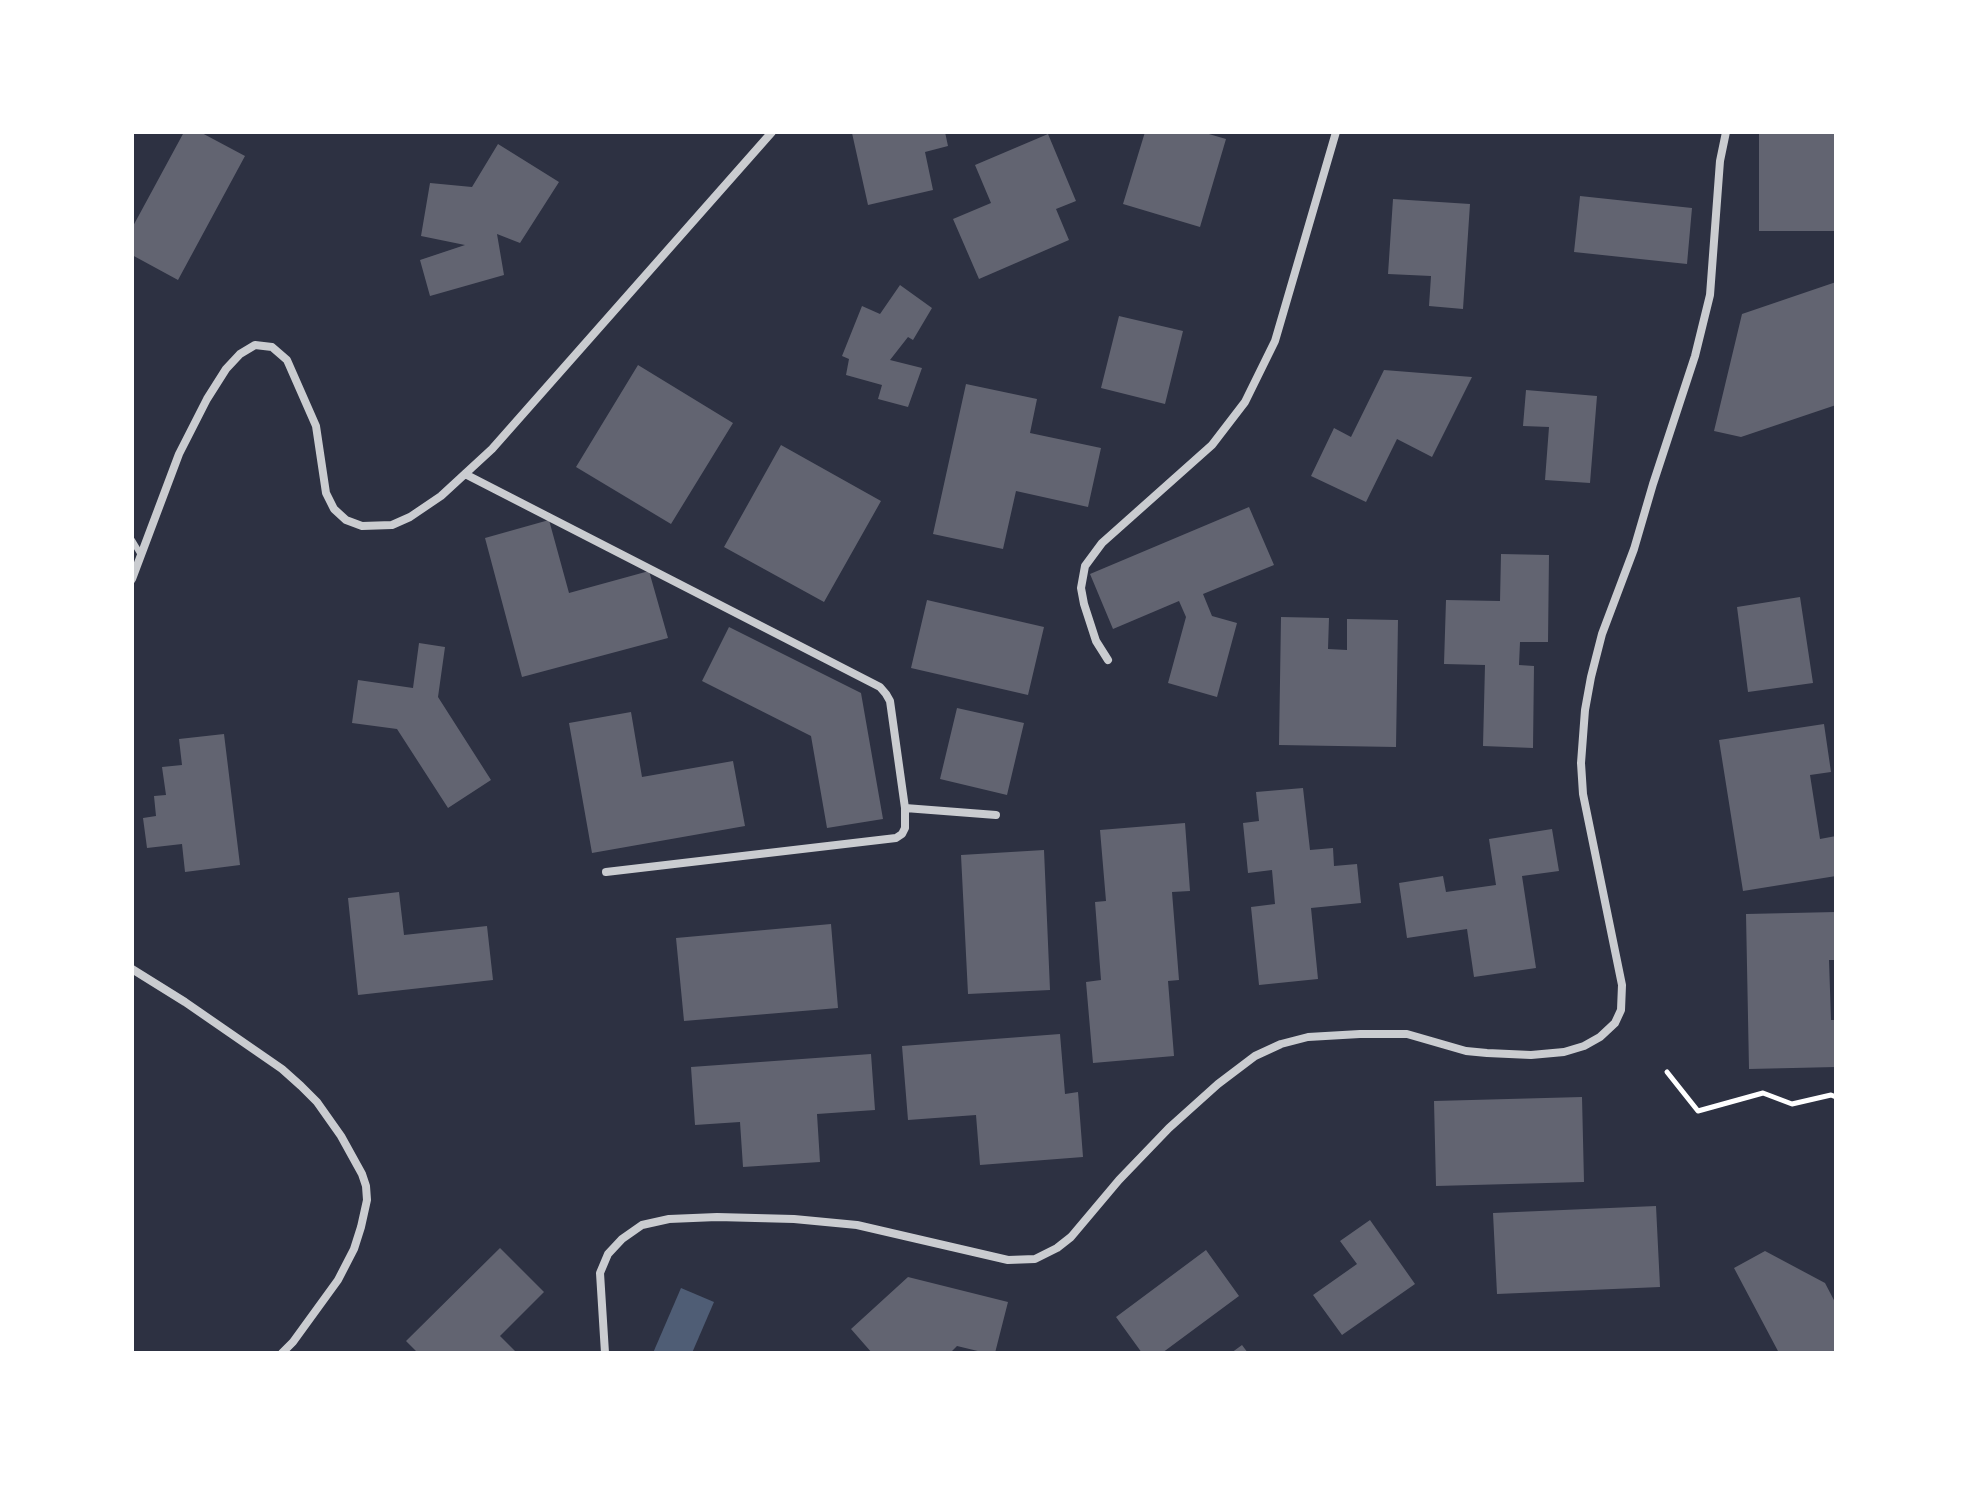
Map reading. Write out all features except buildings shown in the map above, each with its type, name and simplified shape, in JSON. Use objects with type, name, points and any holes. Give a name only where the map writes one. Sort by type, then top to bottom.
[{"type":"street","points":[[132,579],[179,454],[207,399],[226,369],[240,354],[255,345],[272,347],[287,360],[316,426],[326,493],[334,509],[346,520],[362,526],[392,525],[441,496],[492,449],[772,132]]},
{"type":"street","points":[[1108,660],[1096,641],[1084,604],[1081,588],[1085,566],[1102,543],[1212,445],[1245,402],[1275,341],[1336,132]]},
{"type":"street","points":[[605,1353],[600,1273],[608,1254],[630,1232],[642,1225],[669,1219],[717,1217],[794,1219],[857,1225],[1008,1260],[1035,1259],[1071,1237],[1119,1180],[1218,1084],[1255,1056],[1281,1044],[1308,1037],[1407,1034],[1476,1052],[1531,1055],[1564,1052],[1584,1046],[1615,1023],[1621,1010],[1622,985],[1583,794],[1581,763],[1585,710],[1602,634],[1634,549],[1701,333],[1710,295],[1720,161],[1726,132]]},
{"type":"street","points":[[465,474],[880,687],[890,701],[905,808],[905,828],[896,838],[606,872]]},
{"type":"street","points":[[905,808],[996,815]]},
{"type":"street","points":[[132,969],[282,1069],[317,1102],[362,1174],[367,1200],[354,1249],[338,1280],[282,1353]]},
{"type":"lane","points":[[132,540],[141,555]]},
{"type":"path","points":[[1667,1072],[1698,1111],[1763,1093],[1792,1104],[1831,1095],[1836,1097]]},
{"type":"water","points":[[681,1288],[714,1302],[692,1353],[653,1353]]}]
